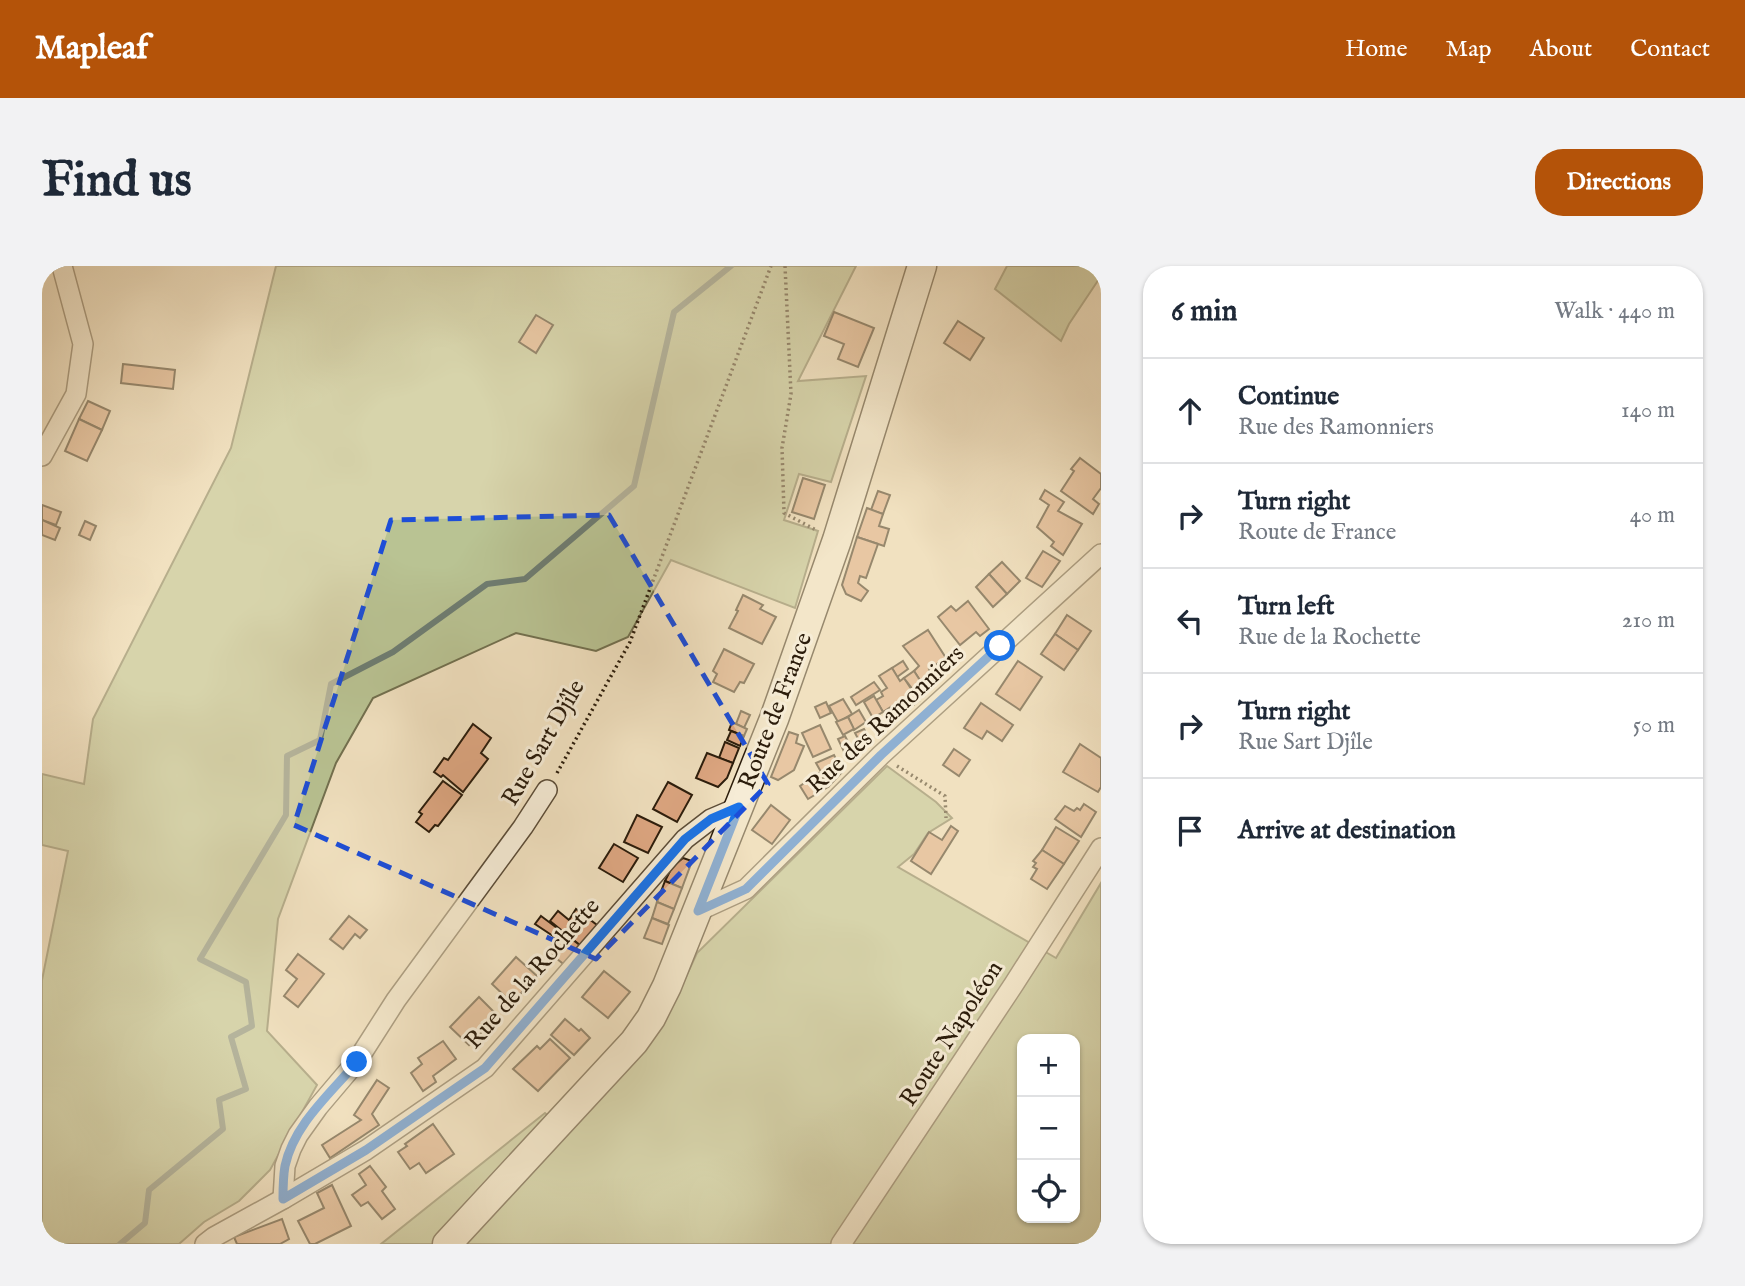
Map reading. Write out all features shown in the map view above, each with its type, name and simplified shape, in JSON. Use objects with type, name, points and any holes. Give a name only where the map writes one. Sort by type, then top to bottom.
[{"type":"main road","name":"Route de France","points":[[447,1244],[634,1042],[651,1018],[667,986],[775,719],[836,540],[922,266]]},
{"type":"street","points":[[42,456],[76,394],[83,344],[62,266]]},
{"type":"street","name":"Rue des Ramonniers","points":[[698,911],[746,889],[881,755],[1101,554]]},
{"type":"street","name":"Rue Sart Djîle","points":[[283,1199],[285,1166],[298,1135],[324,1099],[357,1062],[396,1000],[523,827],[547,790]]},
{"type":"street","name":"Rue de la Rochette","points":[[205,1244],[366,1150],[485,1068],[685,839],[711,819],[739,807]]},
{"type":"street","name":"Route Napoléon","points":[[841,1244],[1101,848]]},
{"type":"path","name":"Rue Sart Djîle","points":[[547,790],[630,642],[771,266]]},
{"type":"path","points":[[785,266],[791,394],[782,447],[784,513],[836,540]]},
{"type":"path","points":[[881,755],[945,796],[946,818]]},
{"type":"highlighted area","points":[[609,515],[768,784],[596,959],[294,825],[391,520]]},
{"type":"green space","points":[[276,266],[856,266],[798,381],[866,376],[831,482],[799,474],[784,520],[818,531],[795,608],[671,560],[628,637],[596,651],[516,633],[373,698],[336,763],[278,919],[267,1031],[317,1085],[270,1170],[239,1201],[204,1222],[179,1244],[42,1244],[42,980],[68,851],[42,845],[42,774],[84,784],[93,719],[231,448]]},
{"type":"green space","points":[[1007,266],[1101,266],[1101,276],[1061,341],[995,289]]},
{"type":"green space","points":[[887,766],[936,802],[952,818],[928,833],[914,854],[898,867],[1056,958],[1101,883],[1101,1244],[381,1244],[545,1113],[568,1133],[672,1007],[697,953]]},
{"type":"building","points":[[834,312],[874,328],[858,367],[838,359],[844,344],[824,336]]},
{"type":"building","points":[[536,315],[553,325],[536,353],[519,342]]},
{"type":"building","points":[[958,321],[984,338],[970,360],[944,343]]},
{"type":"building","points":[[123,364],[175,370],[173,389],[121,383]]},
{"type":"building","points":[[88,401],[110,411],[102,430],[79,419]]},
{"type":"building","points":[[79,419],[102,430],[87,461],[65,451]]},
{"type":"building","points":[[1080,458],[1101,474],[1101,488],[1093,499],[1099,504],[1093,514],[1061,491],[1074,471],[1071,469]]},
{"type":"building","points":[[803,478],[825,485],[814,519],[792,512]]},
{"type":"building","points":[[1045,490],[1064,502],[1058,511],[1082,524],[1063,555],[1051,546],[1054,542],[1037,527],[1049,505],[1040,499]]},
{"type":"building","points":[[878,491],[890,495],[883,514],[871,510]]},
{"type":"building","points":[[42,505],[61,512],[56,525],[42,520]]},
{"type":"building","points":[[867,508],[883,514],[879,526],[889,529],[884,546],[857,537]]},
{"type":"building","points":[[42,520],[60,528],[55,540],[42,535]]},
{"type":"building","points":[[85,521],[96,526],[90,540],[79,535]]},
{"type":"building","points":[[857,537],[878,544],[866,578],[860,576],[858,583],[868,591],[861,601],[846,594],[842,585]]},
{"type":"building","points":[[1043,551],[1060,561],[1042,587],[1026,578]]},
{"type":"building","points":[[1002,562],[1020,581],[1007,594],[989,574]]},
{"type":"building","points":[[989,574],[1007,594],[993,607],[976,587]]},
{"type":"building","points":[[743,595],[763,605],[760,609],[776,617],[762,644],[729,628]]},
{"type":"building","points":[[968,601],[989,629],[980,636],[976,632],[960,645],[938,617],[951,606],[956,611]]},
{"type":"building","points":[[1067,615],[1091,631],[1078,650],[1055,634]]},
{"type":"building","points":[[928,630],[946,658],[929,669],[933,679],[923,685],[914,671],[919,666],[903,646]]},
{"type":"building","points":[[1055,634],[1078,650],[1064,670],[1041,654]]},
{"type":"building","points":[[724,649],[754,664],[744,683],[740,682],[734,692],[713,682],[717,674],[713,671]]},
{"type":"building","points":[[903,661],[908,669],[897,677],[892,668]]},
{"type":"building","points":[[1018,661],[1042,677],[1020,710],[996,694]]},
{"type":"building","points":[[892,668],[900,681],[904,678],[919,701],[912,706],[906,697],[883,712],[876,700],[883,696],[881,692],[887,688],[879,676]]},
{"type":"building","points":[[914,671],[923,685],[914,691],[904,678]]},
{"type":"building","points":[[874,682],[880,690],[856,705],[851,697]]},
{"type":"building","points":[[874,696],[883,712],[873,718],[864,702]]},
{"type":"building","points":[[843,699],[852,714],[838,722],[829,706]]},
{"type":"building","points":[[826,702],[831,713],[820,718],[815,707]]},
{"type":"building","points":[[981,703],[1013,725],[1002,741],[987,731],[982,739],[964,728]]},
{"type":"building","points":[[859,710],[866,722],[854,730],[848,717]]},
{"type":"building","points":[[741,711],[750,715],[744,728],[736,724]]},
{"type":"building","points":[[848,717],[854,729],[843,735],[836,722]]},
{"type":"building","points":[[732,722],[747,729],[744,736],[729,730]]},
{"type":"building","points":[[473,724],[491,738],[481,753],[488,759],[463,792],[443,775],[441,777],[434,772],[444,758],[448,760]]},
{"type":"building","points":[[820,725],[831,749],[813,757],[802,733]]},
{"type":"building","points":[[864,729],[872,744],[863,748],[855,733]]},
{"type":"building","points":[[731,731],[744,736],[740,746],[727,740]]},
{"type":"building","points":[[789,732],[798,735],[796,743],[804,746],[794,770],[778,780],[771,777]]},
{"type":"building","points":[[845,736],[856,757],[848,760],[838,739]]},
{"type":"building","points":[[725,742],[739,748],[733,763],[719,758]]},
{"type":"building","points":[[1080,744],[1101,758],[1101,787],[1098,792],[1063,772]]},
{"type":"building","points":[[954,749],[970,760],[959,776],[943,765]]},
{"type":"building","points":[[707,753],[733,763],[727,778],[718,787],[696,778]]},
{"type":"building","points":[[834,755],[842,772],[829,786],[816,763]]},
{"type":"building","points":[[819,773],[828,787],[808,799],[800,786]]},
{"type":"building","points":[[443,781],[462,795],[438,826],[435,825],[429,832],[416,822],[422,814],[419,812]]},
{"type":"building","points":[[668,782],[692,795],[677,822],[653,809]]},
{"type":"building","points":[[1084,804],[1096,812],[1081,837],[1055,819],[1065,806],[1074,811],[1077,808],[1080,810]]},
{"type":"building","points":[[771,805],[790,820],[772,844],[752,830]]},
{"type":"building","points":[[637,815],[662,827],[648,853],[624,842]]},
{"type":"building","points":[[951,826],[958,831],[931,874],[911,861],[929,832],[942,840]]},
{"type":"building","points":[[1056,827],[1079,841],[1064,864],[1042,850]]},
{"type":"building","points":[[614,844],[638,858],[623,882],[599,868]]},
{"type":"building","points":[[1042,850],[1064,864],[1047,889],[1031,879],[1037,869],[1033,867],[1036,863],[1033,861]]},
{"type":"building","points":[[683,858],[692,861],[682,888],[665,881],[672,867]]},
{"type":"building","points":[[665,881],[682,888],[674,909],[657,902]]},
{"type":"building","points":[[657,902],[674,909],[668,924],[652,918]]},
{"type":"building","points":[[576,909],[597,925],[581,946],[550,921],[558,911],[569,920]]},
{"type":"building","points":[[349,916],[367,930],[360,938],[355,934],[343,949],[330,939]]},
{"type":"building","points":[[541,916],[581,946],[566,966],[552,955],[550,950],[556,938],[535,924]]},
{"type":"building","points":[[652,918],[669,925],[662,944],[644,938]]},
{"type":"building","points":[[298,954],[324,974],[298,1007],[284,996],[297,979],[286,970]]},
{"type":"building","points":[[516,957],[537,976],[512,1003],[492,984]]},
{"type":"building","points":[[604,971],[630,992],[608,1018],[582,997]]},
{"type":"building","points":[[479,997],[498,1016],[469,1045],[450,1027]]},
{"type":"building","points":[[565,1019],[590,1038],[574,1055],[551,1035]]},
{"type":"building","points":[[550,1039],[570,1058],[538,1091],[513,1069],[537,1046],[540,1049]]},
{"type":"building","points":[[443,1041],[456,1059],[433,1076],[436,1082],[423,1091],[411,1073],[422,1064],[418,1058]]},
{"type":"building","points":[[377,1080],[389,1088],[372,1114],[379,1125],[330,1158],[322,1145],[361,1120],[354,1115]]},
{"type":"building","points":[[433,1124],[454,1154],[426,1173],[419,1163],[410,1169],[398,1152]]},
{"type":"building","points":[[370,1166],[386,1187],[382,1191],[395,1209],[382,1219],[368,1202],[361,1206],[352,1195],[366,1185],[359,1174]]},
{"type":"building","points":[[332,1185],[351,1226],[310,1244],[298,1221],[324,1208],[317,1193]]},
{"type":"building","points":[[282,1219],[289,1239],[280,1244],[237,1244],[234,1237]]},
{"type":"waterway","points":[[120,1244],[145,1223],[149,1190],[223,1129],[219,1100],[246,1089],[231,1037],[252,1026],[246,982],[200,959],[286,815],[287,756],[320,740],[331,684],[393,652],[487,584],[525,579],[634,486],[674,312],[731,266]]},
{"type":"route","points":[[357,1062],[324,1099],[294,1141],[285,1166],[283,1199],[366,1150],[485,1068],[685,839],[711,819],[739,807],[698,911],[746,889],[881,755],[1000,646]]}]
